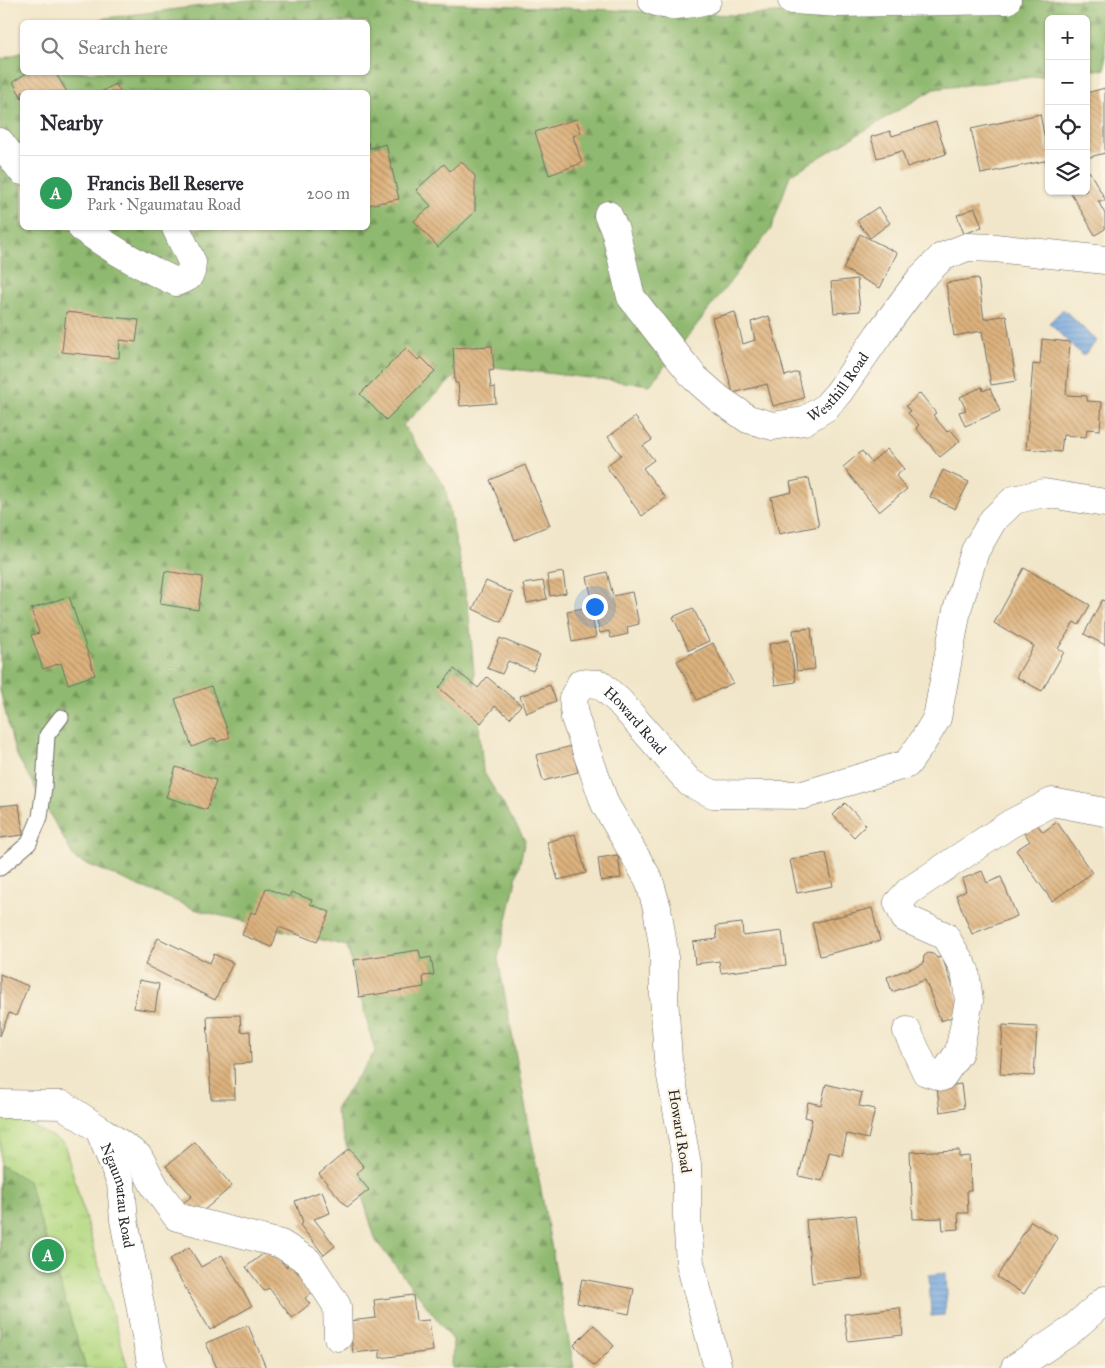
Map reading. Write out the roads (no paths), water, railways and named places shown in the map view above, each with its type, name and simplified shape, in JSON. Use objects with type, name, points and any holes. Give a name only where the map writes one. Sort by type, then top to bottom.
[{"type":"street","points":[[652,0],[665,5],[707,0]]},
{"type":"street","points":[[792,0],[840,3],[1007,0]]},
{"type":"street","points":[[0,142],[20,168]]},
{"type":"street","name":"Westhill Road","points":[[608,215],[615,230],[632,297],[660,334],[696,378],[718,399],[748,419],[773,426],[804,421],[825,408],[839,392],[920,279],[942,257],[967,247],[996,248],[1105,260]]},
{"type":"street","points":[[85,230],[157,273],[176,282],[188,277],[192,267],[192,262],[177,230]]},
{"type":"street","name":"Howard Road","points":[[718,1368],[690,1263],[687,1216],[687,1164],[668,1060],[664,996],[664,952],[657,908],[650,880],[605,804],[575,718],[574,698],[580,683],[600,684],[619,701],[690,783],[713,794],[802,795],[908,764],[937,718],[957,610],[975,551],[993,520],[1014,500],[1044,493],[1105,503]]},
{"type":"street","points":[[907,1031],[926,1072],[942,1077],[959,1052],[969,1001],[965,970],[945,936],[905,918],[898,903],[909,891],[930,875],[1010,824],[1052,802],[1105,812]]},
{"type":"street","name":"Ngaumatau Road","points":[[0,1104],[63,1105],[99,1129],[121,1182],[124,1220],[152,1368]]},
{"type":"street","points":[[99,1129],[139,1157],[155,1187],[177,1217],[281,1244],[308,1261],[337,1306],[338,1337]]},
{"type":"street","points":[[1015,1368],[1069,1332],[1105,1300]]},
{"type":"lane","points":[[0,868],[29,843],[40,816],[48,735],[61,717]]},
{"type":"water","points":[[1063,309],[1097,341],[1083,356],[1049,323]]},
{"type":"water","points":[[946,1273],[947,1294],[944,1315],[931,1316],[929,1275]]},
{"type":"place","name":"Francis Bell Reserve","points":[[48,1255]]}]
